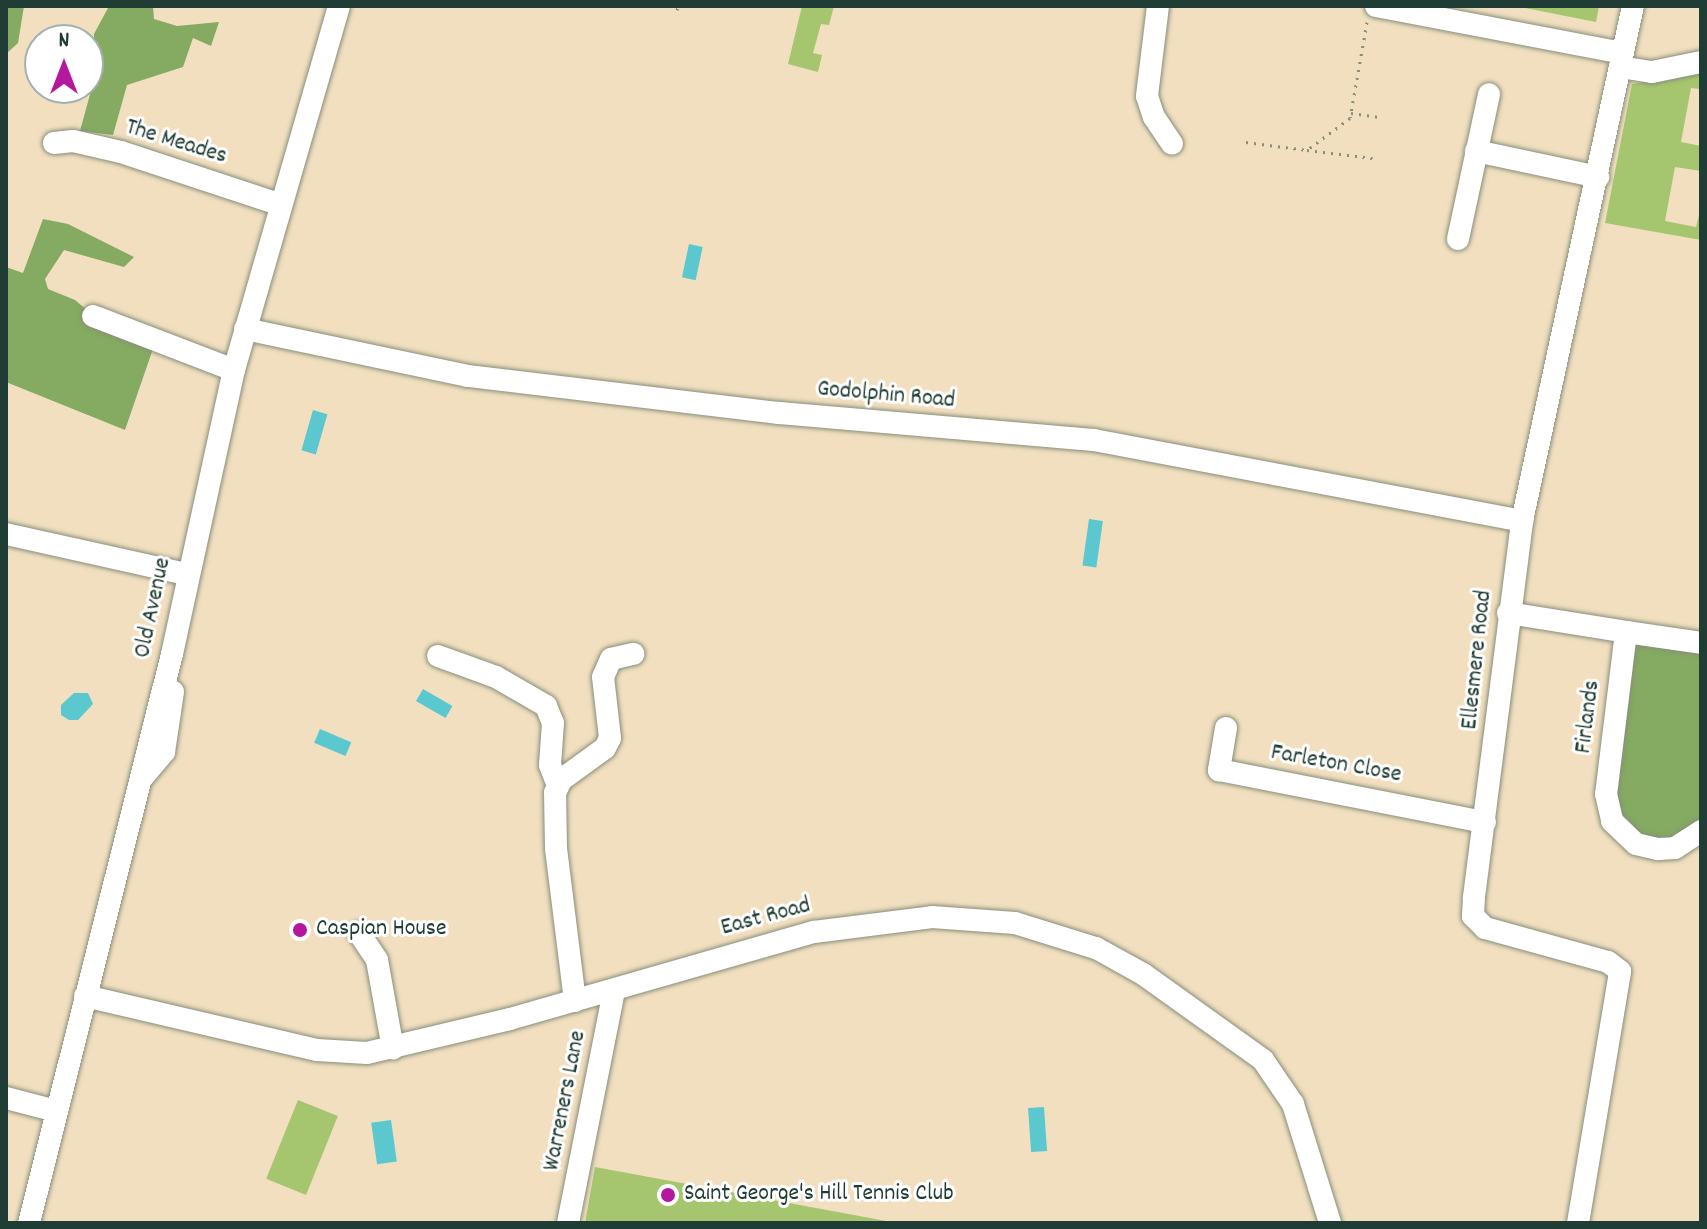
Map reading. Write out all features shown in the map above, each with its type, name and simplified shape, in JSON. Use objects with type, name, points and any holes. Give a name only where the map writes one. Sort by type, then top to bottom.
[{"type":"street","name":"Old Avenue","points":[[29,1223],[168,672],[234,370],[339,6]]},
{"type":"street","points":[[1158,6],[1147,96],[1154,117],[1172,144]]},
{"type":"street","name":"Ellesmere Road","points":[[1578,1223],[1620,971],[1608,962],[1478,923],[1474,897],[1522,521],[1633,6]]},
{"type":"street","points":[[1377,10],[1433,10],[1621,60],[1652,72],[1701,62]]},
{"type":"street","points":[[1458,239],[1489,94]]},
{"type":"street","name":"The Meades","points":[[54,143],[73,141],[121,152],[281,205]]},
{"type":"street","points":[[1476,151],[1598,177]]},
{"type":"street","points":[[93,316],[234,370]]},
{"type":"street","name":"Godolphin Road","points":[[245,329],[468,376],[779,413],[1094,440],[1522,521]]},
{"type":"street","points":[[6,534],[187,574]]},
{"type":"street","points":[[1508,613],[1701,643]]},
{"type":"street","name":"Firlands","points":[[1626,632],[1606,794],[1612,821],[1636,844],[1658,849],[1675,848],[1701,831]]},
{"type":"street","points":[[558,786],[605,748],[610,738],[603,677],[611,659],[633,654]]},
{"type":"street","points":[[438,656],[496,677],[546,706],[553,723],[550,765],[558,786],[556,848],[575,1001]]},
{"type":"street","name":"Farleton Close","points":[[1226,728],[1219,770],[1485,822]]},
{"type":"street","name":"East Road","points":[[85,996],[317,1050],[393,1049],[614,990],[746,949],[863,923],[970,917],[1057,935],[1143,974],[1263,1060],[1293,1104],[1330,1223]]},
{"type":"street","points":[[359,933],[377,960],[393,1049]]},
{"type":"street","name":"Warreners Lane","points":[[568,1223],[614,990]]},
{"type":"street","points":[[6,1098],[56,1111]]},
{"type":"path","points":[[1307,150],[1351,113],[1377,10]]},
{"type":"path","points":[[1351,113],[1378,117]]},
{"type":"path","points":[[1246,142],[1373,158]]},
{"type":"green space","points":[[6,6],[24,6],[18,43],[6,54]]},
{"type":"green space","points":[[109,6],[153,6],[154,19],[177,26],[219,22],[211,46],[193,38],[183,67],[127,85],[113,135],[80,131],[87,104],[104,104],[104,24],[99,24]]},
{"type":"green space","points":[[802,6],[834,6],[829,25],[821,24],[813,53],[822,55],[818,72],[788,64]]},
{"type":"green space","points":[[1515,6],[1599,6],[1596,22]]},
{"type":"green space","points":[[1701,72],[1701,89],[1691,88],[1681,142],[1701,146],[1701,171],[1675,167],[1665,221],[1696,227],[1701,207],[1701,240],[1605,223],[1632,84]]},
{"type":"green space","points":[[43,219],[68,224],[134,257],[124,267],[64,250],[45,279],[48,289],[75,300],[94,316],[156,340],[125,430],[6,382],[6,267],[23,273]]},
{"type":"green space","points":[[1626,632],[1701,643],[1701,831],[1658,849],[1612,821]]},
{"type":"green space","points":[[298,1100],[338,1116],[306,1195],[266,1179]]},
{"type":"green space","name":"Saint George's Hill Tennis Club","points":[[595,1167],[897,1223],[585,1223]]},
{"type":"water","points":[[689,244],[703,247],[696,280],[682,277]]},
{"type":"water","points":[[313,410],[327,414],[316,455],[301,450]]},
{"type":"water","points":[[1089,519],[1103,521],[1096,567],[1082,566]]},
{"type":"water","points":[[423,689],[452,706],[445,718],[416,701]]},
{"type":"water","points":[[74,693],[88,693],[93,704],[78,720],[69,720],[61,715],[61,705]]},
{"type":"water","points":[[320,729],[351,742],[345,756],[314,743]]},
{"type":"water","points":[[1044,1107],[1047,1151],[1031,1152],[1028,1108]]},
{"type":"water","points":[[391,1120],[397,1162],[377,1164],[371,1123]]},
{"type":"place","name":"Caspian House","points":[[300,930]]},
{"type":"place","name":"Saint George's Hill Tennis Club","points":[[668,1195]]}]
